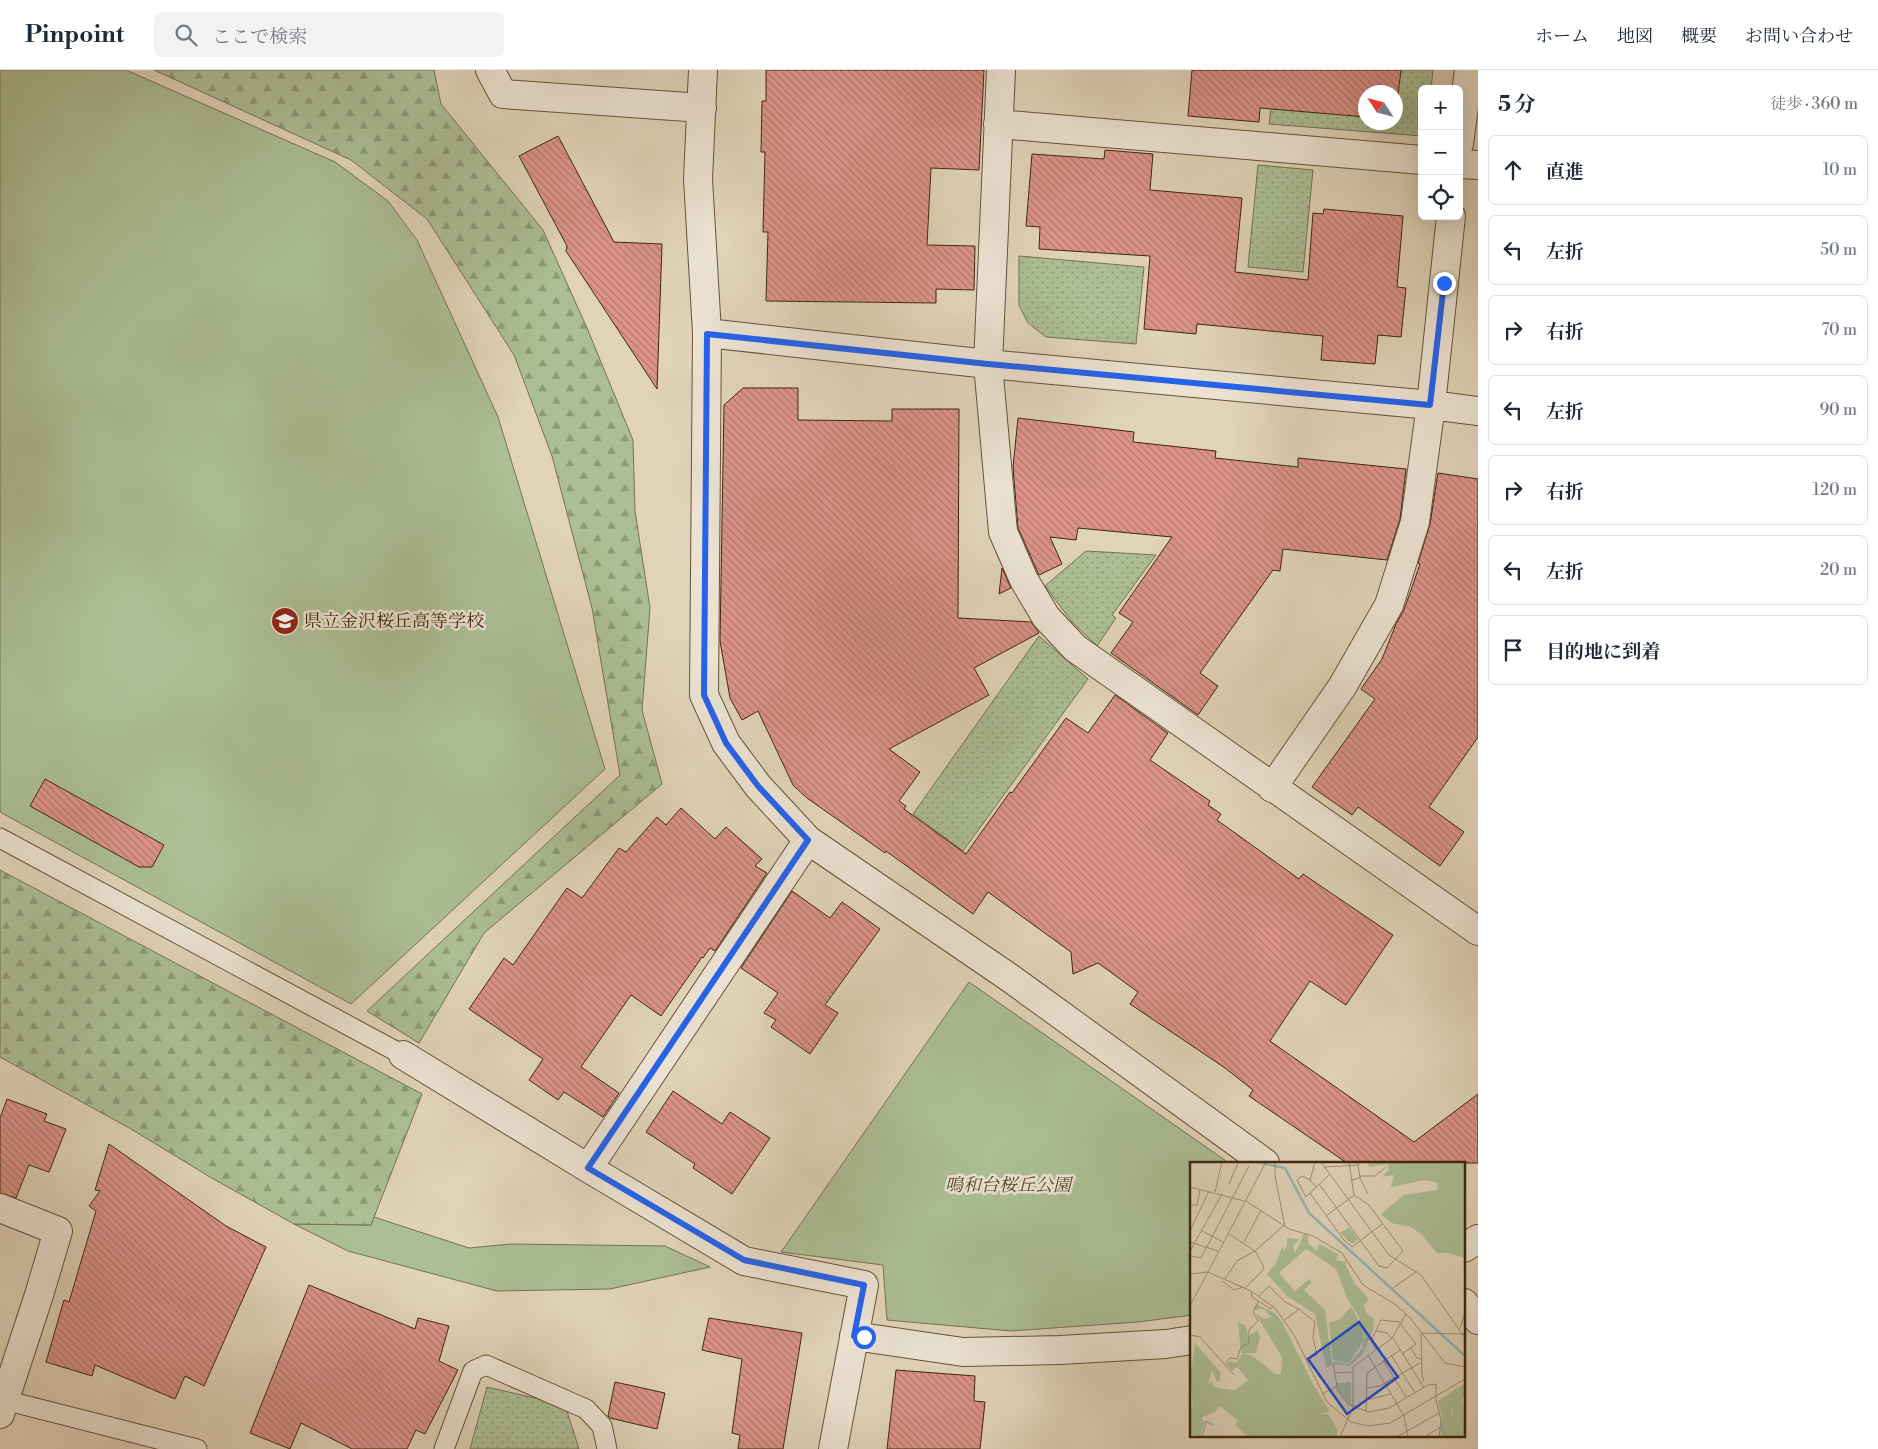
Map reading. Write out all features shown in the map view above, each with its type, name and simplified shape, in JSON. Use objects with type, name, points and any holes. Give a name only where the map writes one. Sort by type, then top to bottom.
[{"type":"street","points":[[490,70],[503,94],[702,108]]},
{"type":"street","points":[[703,70],[698,179],[707,334],[704,695],[726,743],[758,786],[808,840],[1010,978],[1263,1162]]},
{"type":"street","points":[[1001,70],[988,364],[1003,532],[1024,580],[1046,617],[1075,648],[1478,931]]},
{"type":"street","points":[[1461,130],[1470,70]]},
{"type":"street","points":[[998,124],[1418,160]]},
{"type":"street","points":[[1463,164],[1478,165]]},
{"type":"street","points":[[1272,788],[1342,686],[1389,605],[1415,522],[1451,220]]},
{"type":"street","points":[[707,334],[988,364],[1478,411]]},
{"type":"street","points":[[588,1168],[808,840]]},
{"type":"street","points":[[403,1055],[588,1168],[744,1260],[864,1285],[833,1449]]},
{"type":"street","points":[[0,1208],[58,1231],[39,1295],[2,1405]]},
{"type":"street","points":[[1466,1247],[1478,1239]]},
{"type":"street","points":[[1466,1305],[1478,1320]]},
{"type":"street","points":[[854,1336],[963,1352],[1060,1350],[1166,1344],[1190,1340]]},
{"type":"lane","points":[[0,838],[403,1055]]},
{"type":"lane","points":[[444,1449],[473,1371],[486,1365],[586,1409],[602,1426],[607,1449]]},
{"type":"lane","points":[[2,1405],[197,1449]]},
{"type":"green space","name":"県立金沢桜丘高等学校","points":[[0,70],[126,70],[335,162],[388,201],[417,240],[498,417],[605,769],[351,1004],[0,812]]},
{"type":"green space","points":[[154,70],[434,70],[441,104],[543,230],[587,328],[633,440],[635,511],[650,608],[642,710],[662,784],[484,933],[419,1043],[367,1011],[620,775],[592,608],[552,456],[514,355],[427,219],[351,160]]},
{"type":"green space","points":[[1276,70],[1433,70],[1431,85],[1418,85],[1418,136],[1269,124]]},
{"type":"green space","points":[[1258,165],[1313,170],[1303,272],[1248,267]]},
{"type":"green space","points":[[1019,256],[1144,267],[1136,344],[1046,337],[1028,323],[1019,305]]},
{"type":"green space","points":[[1086,551],[1156,555],[1112,615],[1116,618],[1097,646],[1072,622],[1045,586]]},
{"type":"green space","points":[[1039,636],[1088,679],[963,851],[913,814]]},
{"type":"green space","points":[[0,870],[422,1094],[371,1225],[294,1224],[210,1177],[131,1129],[0,1057]]},
{"type":"green space","name":"鳴和台桜丘公園","points":[[969,982],[1228,1162],[1190,1162],[1190,1315],[1138,1322],[1011,1331],[887,1320],[883,1265],[781,1252]]},
{"type":"green space","points":[[374,1217],[469,1248],[511,1244],[665,1246],[710,1267],[610,1289],[497,1291],[348,1251],[294,1224],[371,1225]]},
{"type":"green space","points":[[487,1387],[565,1405],[579,1449],[470,1449]]},
{"type":"building","points":[[766,70],[984,70],[979,170],[931,168],[927,245],[975,246],[974,290],[936,289],[936,303],[766,301],[768,232],[763,232],[765,152],[761,152],[762,101],[766,101]]},
{"type":"building","points":[[1192,70],[1401,70],[1399,85],[1358,85],[1358,116],[1260,108],[1259,122],[1188,116]]},
{"type":"building","points":[[558,136],[614,242],[662,244],[657,389],[566,251],[567,246],[519,156]]},
{"type":"building","points":[[1105,150],[1153,154],[1150,190],[1242,198],[1235,272],[1308,280],[1313,213],[1323,214],[1324,209],[1403,216],[1397,287],[1406,288],[1401,337],[1378,335],[1375,364],[1321,360],[1323,336],[1197,324],[1196,334],[1144,329],[1150,256],[1039,249],[1040,227],[1026,226],[1032,154],[1104,159]]},
{"type":"building","points":[[743,388],[798,388],[798,420],[892,421],[892,409],[959,409],[958,618],[1031,622],[1039,633],[974,668],[989,695],[889,749],[920,772],[899,801],[906,806],[904,809],[966,854],[1066,718],[1088,733],[1115,695],[1168,733],[1150,760],[1210,801],[1208,805],[1221,814],[1217,820],[1299,879],[1303,874],[1393,935],[1346,1005],[1310,981],[1270,1041],[1414,1142],[1478,1094],[1478,1163],[1346,1162],[1249,1096],[1253,1090],[1225,1068],[1130,1004],[1138,992],[1098,963],[1073,974],[1071,952],[988,892],[973,914],[886,851],[885,853],[807,798],[793,785],[758,711],[742,720],[730,698],[720,641],[724,405]]},
{"type":"building","points":[[1018,418],[1134,432],[1133,442],[1216,451],[1215,458],[1298,467],[1298,458],[1406,469],[1400,519],[1387,560],[1283,549],[1280,571],[1273,570],[1200,673],[1218,686],[1198,715],[1111,653],[1133,622],[1119,613],[1172,537],[1078,528],[1076,540],[1050,537],[1062,564],[1039,575],[1018,528],[1013,467]]},
{"type":"building","points":[[1438,473],[1478,479],[1478,737],[1429,807],[1464,832],[1440,866],[1358,807],[1352,815],[1312,787],[1375,699],[1361,689],[1382,659],[1396,624],[1404,610],[1420,564],[1418,563],[1430,524]]},
{"type":"building","points":[[1002,568],[1011,588],[999,594]]},
{"type":"building","points":[[45,779],[164,845],[152,867],[139,867],[30,806]]},
{"type":"building","points":[[681,808],[715,839],[726,827],[762,859],[755,866],[767,873],[715,951],[710,948],[702,957],[661,1016],[631,995],[581,1067],[619,1093],[603,1117],[564,1092],[558,1100],[529,1080],[543,1059],[469,1009],[504,958],[513,965],[567,888],[582,898],[619,848],[626,852],[657,817],[666,825]]},
{"type":"building","points":[[792,891],[830,918],[842,902],[880,929],[825,1005],[838,1013],[810,1054],[771,1027],[776,1020],[764,1013],[778,993],[741,968]]},
{"type":"building","points":[[673,1091],[722,1124],[730,1112],[770,1138],[732,1194],[693,1168],[695,1164],[646,1132]]},
{"type":"building","points":[[7,1099],[47,1114],[44,1121],[66,1129],[49,1172],[29,1165],[16,1198],[0,1193],[0,1118]]},
{"type":"building","points":[[109,1144],[226,1226],[266,1247],[204,1386],[185,1376],[175,1399],[95,1365],[92,1376],[46,1362],[64,1300],[69,1302],[96,1211],[89,1206],[100,1191],[95,1190]]},
{"type":"building","points":[[309,1285],[415,1329],[418,1318],[449,1326],[439,1361],[458,1370],[425,1434],[416,1430],[407,1449],[352,1449],[301,1423],[290,1449],[250,1433]]},
{"type":"building","points":[[709,1318],[802,1333],[783,1449],[738,1449],[740,1435],[732,1433],[742,1359],[702,1350]]},
{"type":"building","points":[[896,1370],[975,1376],[974,1401],[985,1402],[980,1449],[887,1449]]},
{"type":"building","points":[[615,1382],[665,1393],[657,1429],[608,1416]]},
{"type":"place","name":"県立金沢桜丘高等学校","points":[[285,621]]},
{"type":"route","points":[[864,1337],[854,1336],[864,1285],[744,1260],[588,1168],[808,840],[758,786],[726,743],[704,695],[707,334],[988,364],[1430,405],[1444,283]]}]
